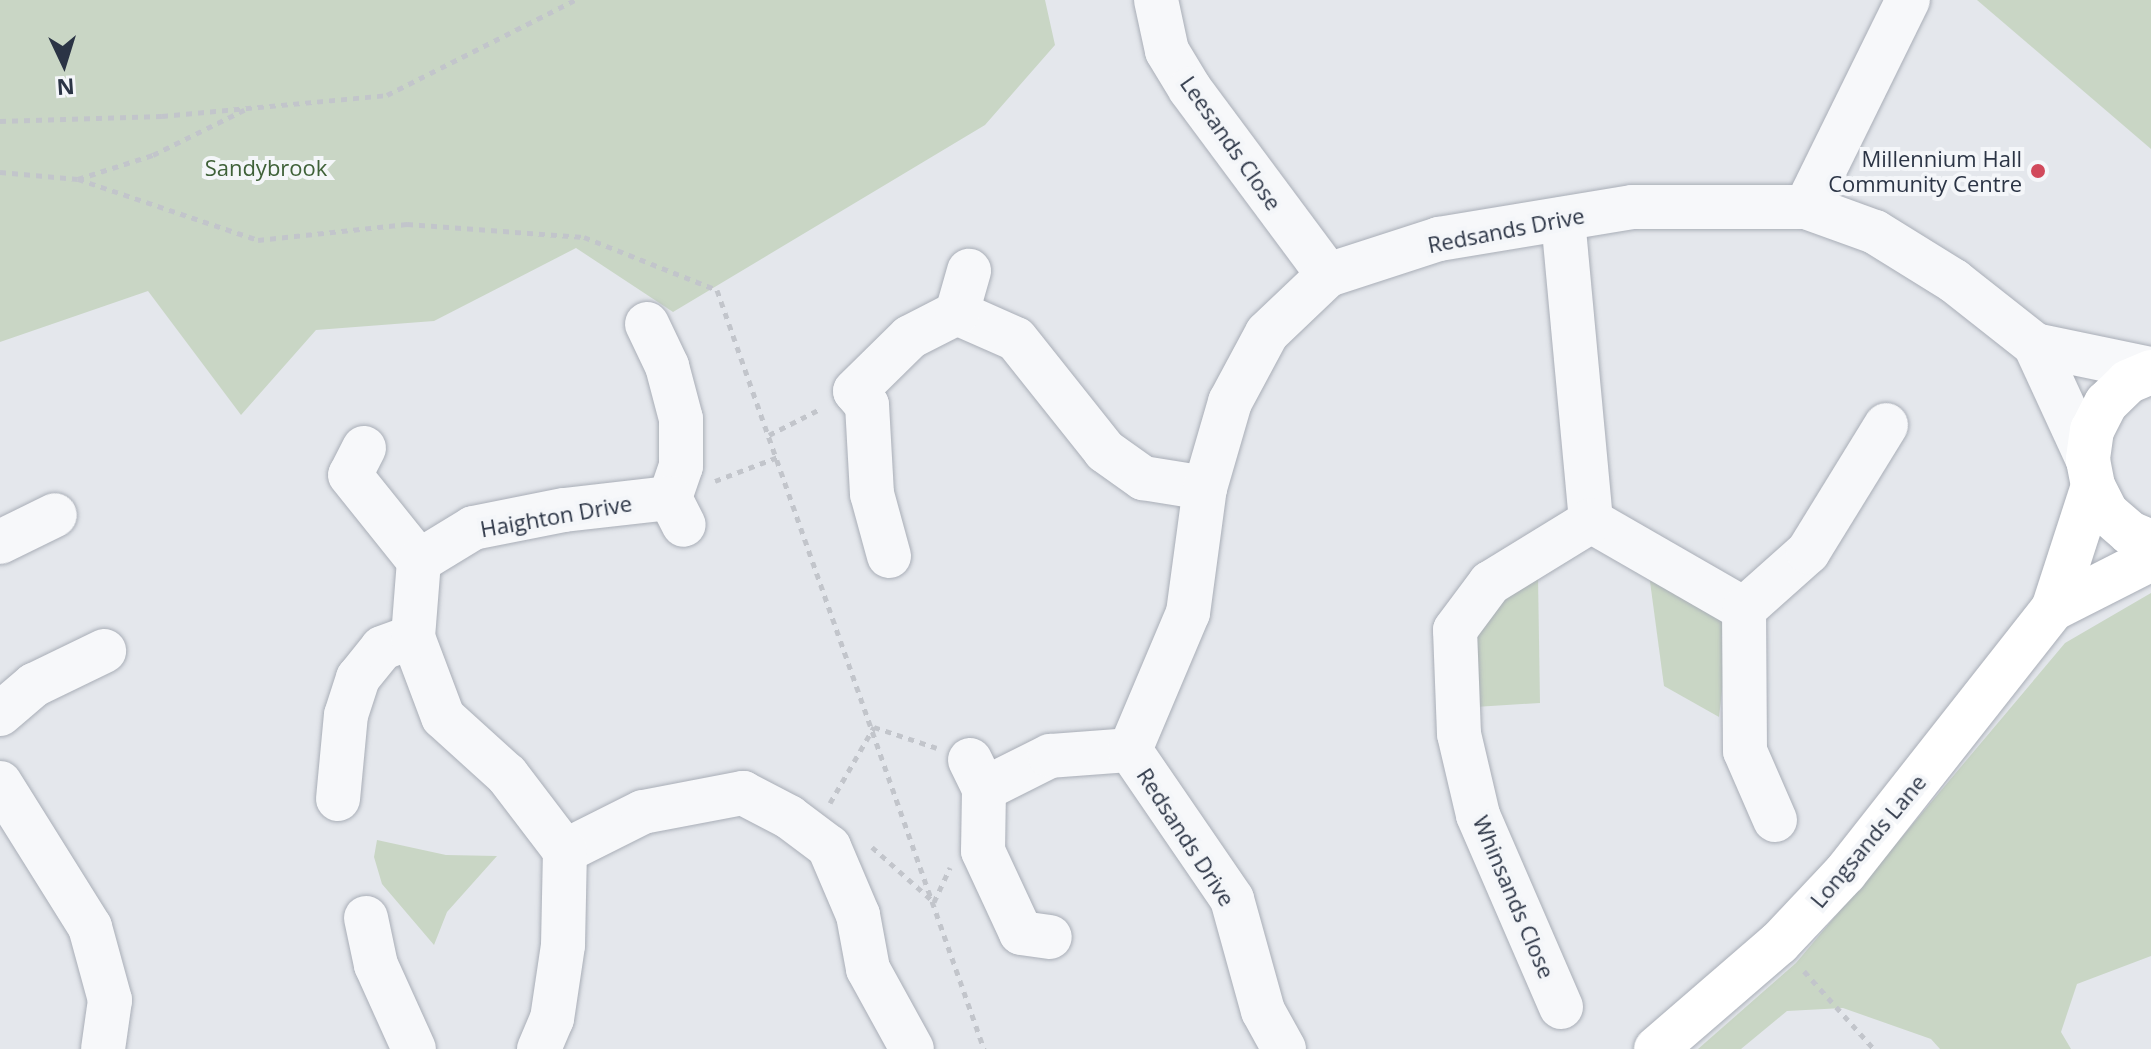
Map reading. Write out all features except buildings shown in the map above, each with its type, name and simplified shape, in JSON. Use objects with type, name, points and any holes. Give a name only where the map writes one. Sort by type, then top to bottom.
[{"type":"main road","name":"Longsands Lane","points":[[1656,1049],[1779,943],[1845,873],[2053,609],[2090,473],[2092,430],[2106,403],[2128,382],[2151,370]]},
{"type":"main road","points":[[2090,473],[2107,513],[2130,533],[2151,542]]},
{"type":"main road","name":"Longsands Lane","points":[[2053,609],[2151,559]]},
{"type":"street","name":"Leesands Close","points":[[1156,0],[1167,51],[1190,89],[1328,275]]},
{"type":"street","points":[[1806,207],[1908,0]]},
{"type":"street","name":"Redsands Drive","points":[[1284,1049],[1263,1011],[1232,899],[1130,750],[1188,613],[1205,488],[1230,402],[1267,333],[1328,275],[1439,239],[1632,207],[1806,207],[1875,232],[1954,281],[2035,345],[2151,370]]},
{"type":"street","points":[[1563,219],[1591,521],[1744,609]]},
{"type":"street","points":[[889,556],[872,494],[862,408],[910,337],[957,313],[969,271]]},
{"type":"street","points":[[957,313],[1016,339],[1105,451],[1143,478],[1205,488]]},
{"type":"street","points":[[647,324],[667,366],[681,419],[677,511]]},
{"type":"street","name":"Redsands Drive","points":[[2035,345],[2090,473]]},
{"type":"street","points":[[1775,820],[1745,751],[1744,609],[1808,552],[1886,425]]},
{"type":"street","points":[[364,448],[350,475],[419,561],[413,637],[443,717],[507,775],[565,851],[563,945],[552,1019],[539,1049]]},
{"type":"street","name":"Haighton Drive","points":[[419,561],[473,528],[564,510],[677,511]]},
{"type":"street","points":[[0,542],[55,515]]},
{"type":"street","name":"Whinsands Close","points":[[1561,1007],[1478,815],[1459,734],[1455,630],[1490,583],[1591,521]]},
{"type":"street","points":[[338,799],[346,715],[358,678],[382,648],[413,637]]},
{"type":"street","points":[[0,714],[34,685],[104,651]]},
{"type":"street","points":[[1050,937],[1021,933],[983,851],[977,774],[1050,756],[1130,750]]},
{"type":"street","points":[[0,783],[90,927],[110,1000],[103,1049]]},
{"type":"street","points":[[565,851],[643,812],[743,793],[789,817],[829,847],[858,915],[868,969],[912,1049]]},
{"type":"street","points":[[366,918],[376,965],[414,1049]]},
{"type":"path","points":[[0,121],[248,108],[387,95],[575,0]]},
{"type":"path","points":[[78,179],[153,155],[248,108]]},
{"type":"path","points":[[0,172],[78,179],[258,240],[407,224],[584,237],[717,290],[874,727],[984,1049]]},
{"type":"path","points":[[769,435],[862,408]]},
{"type":"path","points":[[677,511],[778,457]]},
{"type":"path","points":[[874,727],[977,774]]},
{"type":"path","points":[[827,808],[874,727]]},
{"type":"path","points":[[863,839],[934,902]]},
{"type":"path","points":[[1779,943],[1874,1049]]},
{"type":"green space","name":"Sandybrook","points":[[0,0],[1045,0],[1055,45],[985,125],[673,312],[576,248],[434,321],[316,330],[241,415],[148,291],[0,342]]},
{"type":"green space","points":[[1977,0],[2151,0],[2151,149]]},
{"type":"green space","points":[[1649,574],[1723,621],[1728,638],[1719,717],[1664,686]]},
{"type":"green space","points":[[1538,577],[1540,703],[1475,707],[1469,654],[1495,598]]},
{"type":"green space","points":[[2151,593],[2151,956],[2077,984],[2061,1032],[2071,1049],[1940,1049],[1931,1039],[1843,1008],[1787,1011],[1741,1049],[1698,1049],[1796,963],[2065,643]]},
{"type":"green space","points":[[377,840],[446,855],[497,856],[447,912],[434,945],[382,884],[374,857]]},
{"type":"place","name":"Millennium Hall Community Centre","points":[[2038,171]]}]
